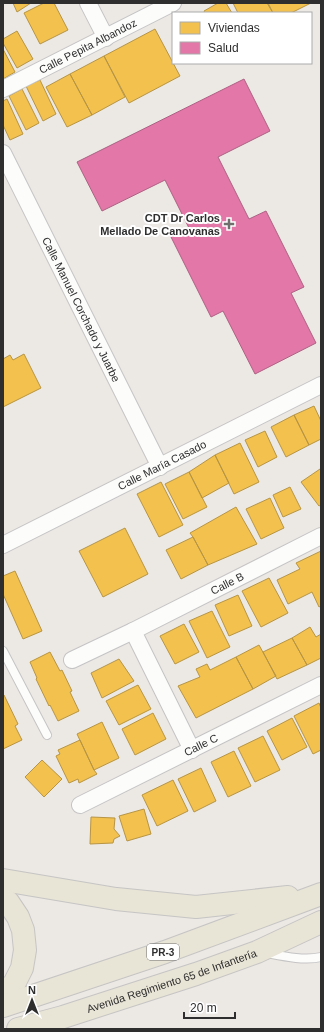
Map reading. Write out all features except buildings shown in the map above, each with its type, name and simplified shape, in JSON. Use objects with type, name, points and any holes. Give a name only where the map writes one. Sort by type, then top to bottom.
[{"type":"main road","points":[[3,880],[116,899],[196,907],[321,894]]},
{"type":"main road","name":"PR-3","points":[[3,1006],[165,952],[321,894]]},
{"type":"main road","points":[[3,898],[8,902],[18,917],[23,930],[25,950],[22,968],[13,986],[3,990]]},
{"type":"main road","name":"Avenida Regimiento 65 de Infantería","points":[[18,1029],[63,1017],[196,974],[257,952],[321,922]]},
{"type":"street","points":[[88,3],[106,38]]},
{"type":"street","name":"Calle Pepita Albandoz","points":[[3,89],[173,3]]},
{"type":"street","name":"Calle Manuel Corchado y Juarbe","points":[[3,153],[160,467]]},
{"type":"street","name":"Calle María Casado","points":[[3,545],[321,385]]},
{"type":"street","name":"Calle B","points":[[72,660],[133,631],[321,536]]},
{"type":"street","points":[[133,631],[192,750]]},
{"type":"street","name":"Calle C","points":[[80,805],[321,685]]},
{"type":"lane","points":[[3,651],[47,735]]},
{"type":"lane","points":[[257,952],[314,959],[321,957]]},
{"type":"place","name":"CDT Dr Carlos Mellado De Canovanas","points":[[229,224]]}]
